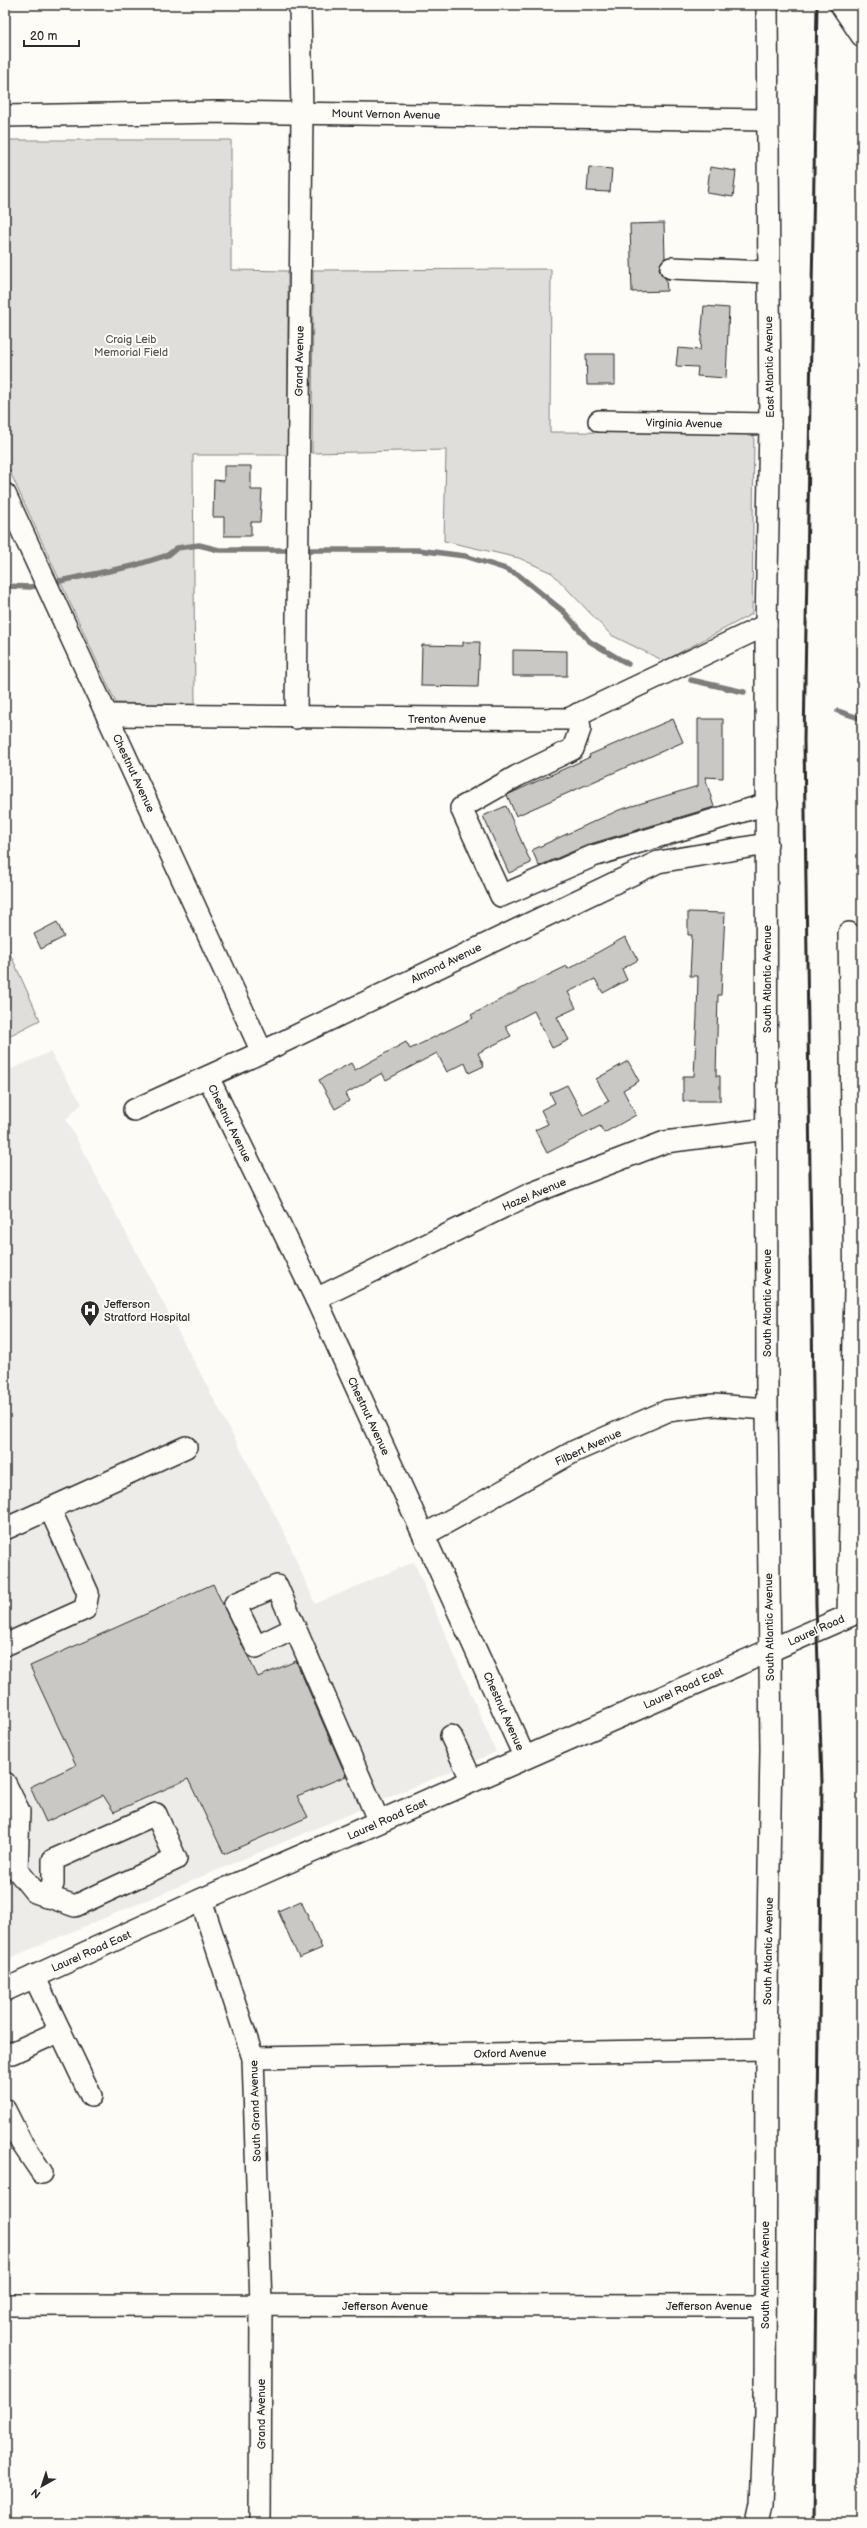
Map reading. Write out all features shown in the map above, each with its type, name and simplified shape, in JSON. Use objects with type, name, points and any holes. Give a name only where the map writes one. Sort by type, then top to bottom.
[{"type":"main road","name":"Laurel Road","points":[[770,1650],[855,1613]]},
{"type":"main road","name":"Laurel Road East","points":[[5,1990],[201,1900],[770,1650]]},
{"type":"street","name":"Grand Avenue","points":[[296,718],[302,113],[300,5]]},
{"type":"street","name":"East Atlantic Avenue","points":[[767,5],[770,424],[766,625],[767,730]]},
{"type":"street","points":[[841,5],[862,36]]},
{"type":"street","name":"Mount Vernon Avenue","points":[[5,116],[217,112],[767,120]]},
{"type":"street","points":[[672,268],[768,272]]},
{"type":"street","name":"Virginia Avenue","points":[[599,421],[770,424]]},
{"type":"street","name":"Chestnut Avenue","points":[[5,494],[262,1052]]},
{"type":"street","name":"Trenton Avenue","points":[[107,715],[525,720],[568,719],[766,625]]},
{"type":"street","points":[[578,714],[580,729],[572,749],[517,776],[461,808],[501,896],[593,856],[767,804]]},
{"type":"street","name":"South Atlantic Avenue","points":[[757,2523],[761,2504],[765,2414],[766,2049],[771,1749],[767,1409],[767,730]]},
{"type":"street","name":"Almond Avenue","points":[[134,1110],[262,1052],[658,862],[767,844]]},
{"type":"street","points":[[853,946],[857,1102],[855,1290],[855,1613]]},
{"type":"street","name":"Chestnut Avenue","points":[[208,1077],[316,1299],[525,1758]]},
{"type":"street","name":"Hazel Avenue","points":[[316,1299],[530,1194],[665,1142],[767,1129]]},
{"type":"street","name":"Filbert Avenue","points":[[424,1535],[576,1451],[667,1411],[714,1405],[767,1409]]},
{"type":"street","points":[[5,1529],[186,1446]]},
{"type":"street","points":[[5,1645],[85,1609],[88,1593],[50,1509]]},
{"type":"street","points":[[295,1628],[379,1822]]},
{"type":"street","points":[[451,1736],[472,1781]]},
{"type":"street","points":[[5,1783],[19,1811],[17,1870],[35,1892],[46,1897],[75,1906],[176,1859],[156,1814],[53,1860],[53,1884],[46,1897]]},
{"type":"street","name":"South Grand Avenue","points":[[201,1900],[253,2058],[262,2305]]},
{"type":"street","points":[[34,1976],[90,2096]]},
{"type":"street","points":[[12,2053],[60,2031]]},
{"type":"street","name":"Oxford Avenue","points":[[253,2058],[766,2049]]},
{"type":"street","points":[[5,2110],[21,2142],[42,2174]]},
{"type":"street","name":"Jefferson Avenue","points":[[5,2304],[765,2306]]},
{"type":"street","name":"Grand Avenue","points":[[260,2523],[262,2305]]},
{"type":"shaded area","name":"Jefferson Stratford Hospital","points":[[50,1052],[82,1104],[66,1119],[285,1534],[315,1604],[414,1562],[496,1752],[5,1960],[5,1072]]},
{"type":"green space","name":"Craig Leib Memorial Field","points":[[5,140],[231,140],[231,270],[288,271],[288,455],[193,455],[195,705],[116,703],[5,461]]},
{"type":"green space","points":[[551,269],[550,432],[754,433],[752,614],[664,661],[611,635],[552,573],[519,558],[444,541],[446,450],[312,453],[313,270]]},
{"type":"green space","points":[[5,942],[40,1020],[5,1038]]},
{"type":"building","points":[[589,167],[612,169],[610,192],[587,191]]},
{"type":"building","points":[[710,167],[736,171],[733,197],[707,193]]},
{"type":"building","points":[[664,223],[665,258],[659,268],[661,274],[666,279],[667,291],[632,292],[630,224]]},
{"type":"building","points":[[704,306],[729,308],[726,378],[697,376],[698,367],[676,366],[678,348],[700,350]]},
{"type":"building","points":[[586,354],[615,354],[615,385],[587,385]]},
{"type":"building","points":[[224,466],[251,466],[251,490],[262,490],[260,522],[251,522],[251,536],[224,536],[224,517],[213,517],[214,480],[224,481]]},
{"type":"building","points":[[463,642],[480,642],[478,687],[421,686],[422,645],[463,646]]},
{"type":"building","points":[[513,650],[567,651],[567,676],[513,676]]},
{"type":"building","points":[[673,719],[683,742],[516,816],[507,795],[590,757],[589,755]]},
{"type":"building","points":[[698,719],[723,719],[723,778],[705,777],[714,807],[590,844],[539,866],[532,850],[619,810],[698,786]]},
{"type":"building","points":[[506,806],[531,863],[509,873],[483,816]]},
{"type":"building","points":[[688,912],[725,913],[721,995],[718,995],[716,1076],[720,1076],[720,1101],[683,1101],[683,1076],[694,1076],[697,1016],[698,976],[690,976],[692,935],[688,935]]},
{"type":"building","points":[[57,922],[64,937],[41,949],[34,934]]},
{"type":"building","points":[[625,937],[638,960],[622,969],[627,980],[603,993],[595,979],[568,992],[576,1008],[557,1017],[569,1040],[552,1048],[534,1011],[505,1026],[511,1036],[478,1053],[484,1066],[469,1073],[465,1063],[447,1072],[437,1053],[386,1080],[382,1073],[345,1094],[349,1101],[335,1109],[319,1080],[351,1063],[355,1070],[406,1042],[410,1049],[473,1018],[471,1015],[534,982],[567,966],[568,969]]},
{"type":"building","points":[[628,1061],[639,1081],[623,1090],[636,1115],[604,1133],[600,1126],[547,1153],[535,1130],[548,1124],[541,1110],[555,1103],[550,1093],[567,1085],[583,1115],[609,1101],[596,1079]]},
{"type":"building","points":[[213,1584],[258,1677],[296,1661],[346,1776],[297,1796],[308,1817],[224,1854],[188,1779],[114,1812],[103,1795],[46,1822],[30,1787],[76,1765],[30,1666]]},
{"type":"building","points":[[301,1901],[322,1948],[299,1958],[278,1911]]},
{"type":"waterway","points":[[5,586],[30,587],[133,566],[168,555],[177,548],[199,545],[219,550],[418,550],[465,556],[517,574],[564,612],[589,641],[628,664]]},
{"type":"waterway","points":[[691,680],[744,692]]},
{"type":"waterway","points":[[838,711],[862,719]]},
{"type":"railway","points":[[813,2523],[822,1782],[816,1605],[804,740],[817,5]]},
{"type":"place","name":"Jefferson Stratford Hospital","points":[[90,1327]]}]
